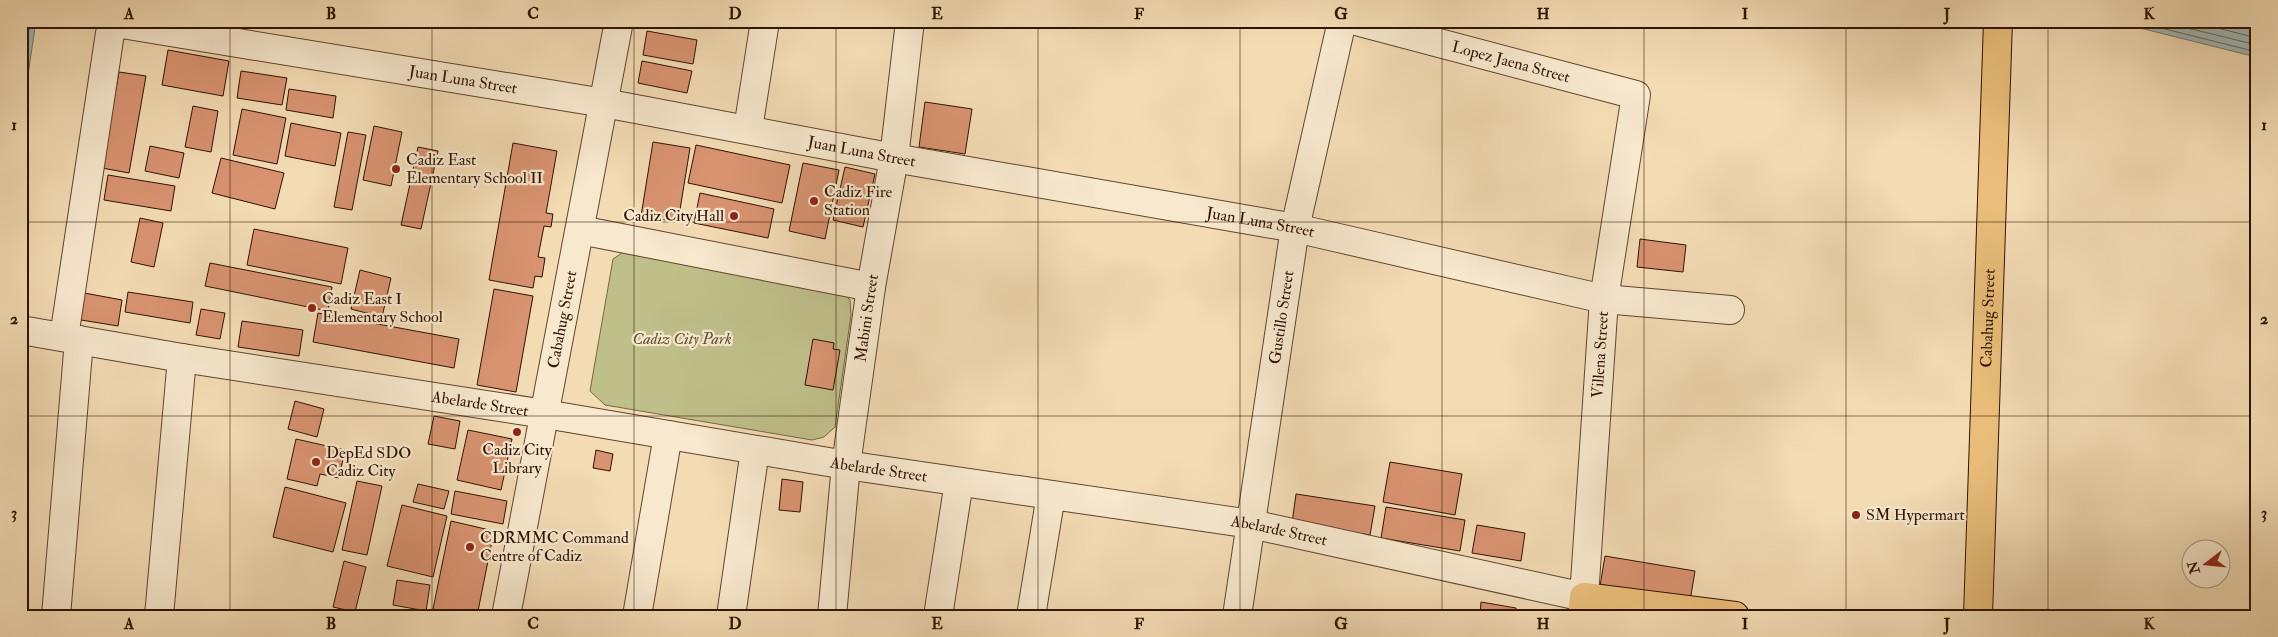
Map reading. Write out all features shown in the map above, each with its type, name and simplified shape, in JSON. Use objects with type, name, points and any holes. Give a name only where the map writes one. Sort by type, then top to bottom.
[{"type":"main road","name":"Cabahug Street","points":[[1978,616],[1997,32]]},
{"type":"main road","name":"Abelarde Street","points":[[1583,607],[1735,616]]},
{"type":"street","name":"Cabahug Street","points":[[506,616],[619,21]]},
{"type":"street","points":[[748,129],[765,21]]},
{"type":"street","name":"Mabini Street","points":[[832,616],[846,465],[872,287],[894,158],[910,21]]},
{"type":"street","name":"Gustillo Street","points":[[1237,616],[1295,228],[1342,21]]},
{"type":"street","name":"Lopez Jaena Street","points":[[1356,21],[1636,95]]},
{"type":"street","name":"Juan Luna Street","points":[[72,339],[110,33],[115,26],[122,24],[229,31],[894,158],[1295,228],[1604,299],[1730,310]]},
{"type":"street","name":"Villena Street","points":[[1583,607],[1604,299],[1636,95]]},
{"type":"street","points":[[580,230],[872,287]]},
{"type":"street","name":"Abelarde Street","points":[[21,330],[182,358],[545,414],[846,465],[1251,524],[1583,607]]},
{"type":"street","points":[[56,616],[72,339]]},
{"type":"street","points":[[159,616],[182,358]]},
{"type":"street","points":[[637,616],[668,435]]},
{"type":"street","points":[[732,616],[756,450]]},
{"type":"street","points":[[938,616],[959,482]]},
{"type":"street","points":[[1031,616],[1050,495]]},
{"type":"green space","name":"Cadiz City Park","points":[[625,251],[842,292],[850,300],[851,315],[835,427],[824,437],[812,440],[605,405],[590,391],[613,259]]},
{"type":"water","points":[[21,21],[36,21],[27,82],[21,94]]},
{"type":"water","points":[[2112,21],[2257,21],[2257,57],[2244,54]]},
{"type":"building","points":[[647,31],[697,40],[693,64],[643,55]]},
{"type":"building","points":[[168,50],[229,61],[223,96],[162,85]]},
{"type":"building","points":[[642,61],[692,71],[687,93],[638,83]]},
{"type":"building","points":[[241,71],[287,78],[282,105],[237,98]]},
{"type":"building","points":[[119,72],[146,76],[129,173],[102,168]]},
{"type":"building","points":[[289,89],[336,96],[333,118],[286,110]]},
{"type":"building","points":[[925,102],[972,109],[965,154],[919,147]]},
{"type":"building","points":[[193,106],[218,111],[211,152],[185,147]]},
{"type":"building","points":[[242,109],[286,118],[277,164],[233,155]]},
{"type":"building","points":[[291,123],[341,133],[335,166],[285,156]]},
{"type":"building","points":[[374,126],[402,132],[391,186],[363,180]]},
{"type":"building","points":[[348,132],[366,135],[352,210],[334,207]]},
{"type":"building","points":[[653,142],[690,148],[678,222],[641,216]]},
{"type":"building","points":[[513,143],[557,151],[546,213],[553,214],[551,227],[544,226],[538,257],[545,258],[542,277],[535,276],[533,288],[489,280]]},
{"type":"building","points":[[696,145],[790,165],[782,203],[688,183]]},
{"type":"building","points":[[150,146],[184,153],[179,178],[145,171]]},
{"type":"building","points":[[418,147],[438,151],[421,229],[401,225]]},
{"type":"building","points":[[221,158],[284,173],[275,209],[212,193]]},
{"type":"building","name":"Cadiz Fire Station","points":[[803,163],[839,170],[825,239],[789,231]]},
{"type":"building","points":[[845,167],[875,174],[863,227],[833,220]]},
{"type":"building","points":[[108,175],[175,186],[171,211],[104,200]]},
{"type":"building","name":"Cadiz City Hall","points":[[700,193],[774,209],[768,238],[694,223]]},
{"type":"building","points":[[140,218],[163,223],[154,267],[131,262]]},
{"type":"building","points":[[254,229],[348,248],[341,284],[247,265]]},
{"type":"building","points":[[1640,239],[1686,245],[1683,272],[1637,267]]},
{"type":"building","points":[[210,263],[332,287],[328,311],[205,286]]},
{"type":"building","points":[[360,270],[391,278],[382,317],[351,309]]},
{"type":"building","points":[[494,289],[533,296],[516,392],[477,385]]},
{"type":"building","points":[[79,292],[122,300],[118,326],[75,319]]},
{"type":"building","points":[[128,292],[193,302],[190,323],[125,312]]},
{"type":"building","points":[[201,309],[225,313],[220,339],[196,335]]},
{"type":"building","points":[[318,313],[459,339],[454,368],[313,342]]},
{"type":"building","points":[[242,321],[303,330],[299,356],[238,347]]},
{"type":"building","points":[[813,339],[834,343],[833,349],[840,350],[833,390],[805,385]]},
{"type":"building","points":[[295,401],[324,409],[317,437],[288,429]]},
{"type":"building","points":[[434,416],[460,421],[455,449],[428,444]]},
{"type":"building","points":[[468,430],[512,439],[501,490],[457,480]]},
{"type":"building","name":"DepEd SDO Cadiz City","points":[[296,439],[345,450],[339,478],[320,474],[317,486],[287,479]]},
{"type":"building","points":[[596,450],[613,454],[610,471],[593,468]]},
{"type":"building","points":[[1390,462],[1462,474],[1455,515],[1383,502]]},
{"type":"building","points":[[782,479],[803,482],[800,512],[779,510]]},
{"type":"building","points":[[357,481],[382,486],[367,555],[342,550]]},
{"type":"building","points":[[418,484],[449,491],[444,509],[413,502]]},
{"type":"building","points":[[285,487],[346,503],[333,552],[273,537]]},
{"type":"building","points":[[455,491],[507,501],[503,524],[451,514]]},
{"type":"building","points":[[1296,494],[1375,506],[1370,535],[1292,523]]},
{"type":"building","points":[[402,505],[447,516],[433,577],[387,566]]},
{"type":"building","points":[[1386,507],[1465,520],[1460,551],[1381,538]]},
{"type":"building","points":[[451,521],[494,531],[477,616],[461,616],[433,609]]},
{"type":"building","points":[[1477,525],[1525,533],[1521,561],[1472,553]]},
{"type":"building","points":[[1605,556],[1695,571],[1690,601],[1600,586]]},
{"type":"building","points":[[344,561],[366,567],[355,612],[333,607]]},
{"type":"building","points":[[397,580],[430,585],[426,611],[393,605]]},
{"type":"building","points":[[1481,602],[1516,608],[1516,616],[1480,616]]},
{"type":"place","name":"Cadiz East Elementary School II","points":[[396,169]]},
{"type":"place","name":"Cadiz Fire Station","points":[[814,201]]},
{"type":"place","name":"Cadiz City Hall","points":[[734,216]]},
{"type":"place","name":"Cadiz East I Elementary School","points":[[312,308]]},
{"type":"place","name":"Cadiz City Library","points":[[517,432]]},
{"type":"place","name":"DepEd SDO Cadiz City","points":[[316,462]]},
{"type":"place","name":"SM Hypermart","points":[[1856,515]]},
{"type":"place","name":"CDRMMC Command Centre of Cadiz","points":[[470,547]]}]
